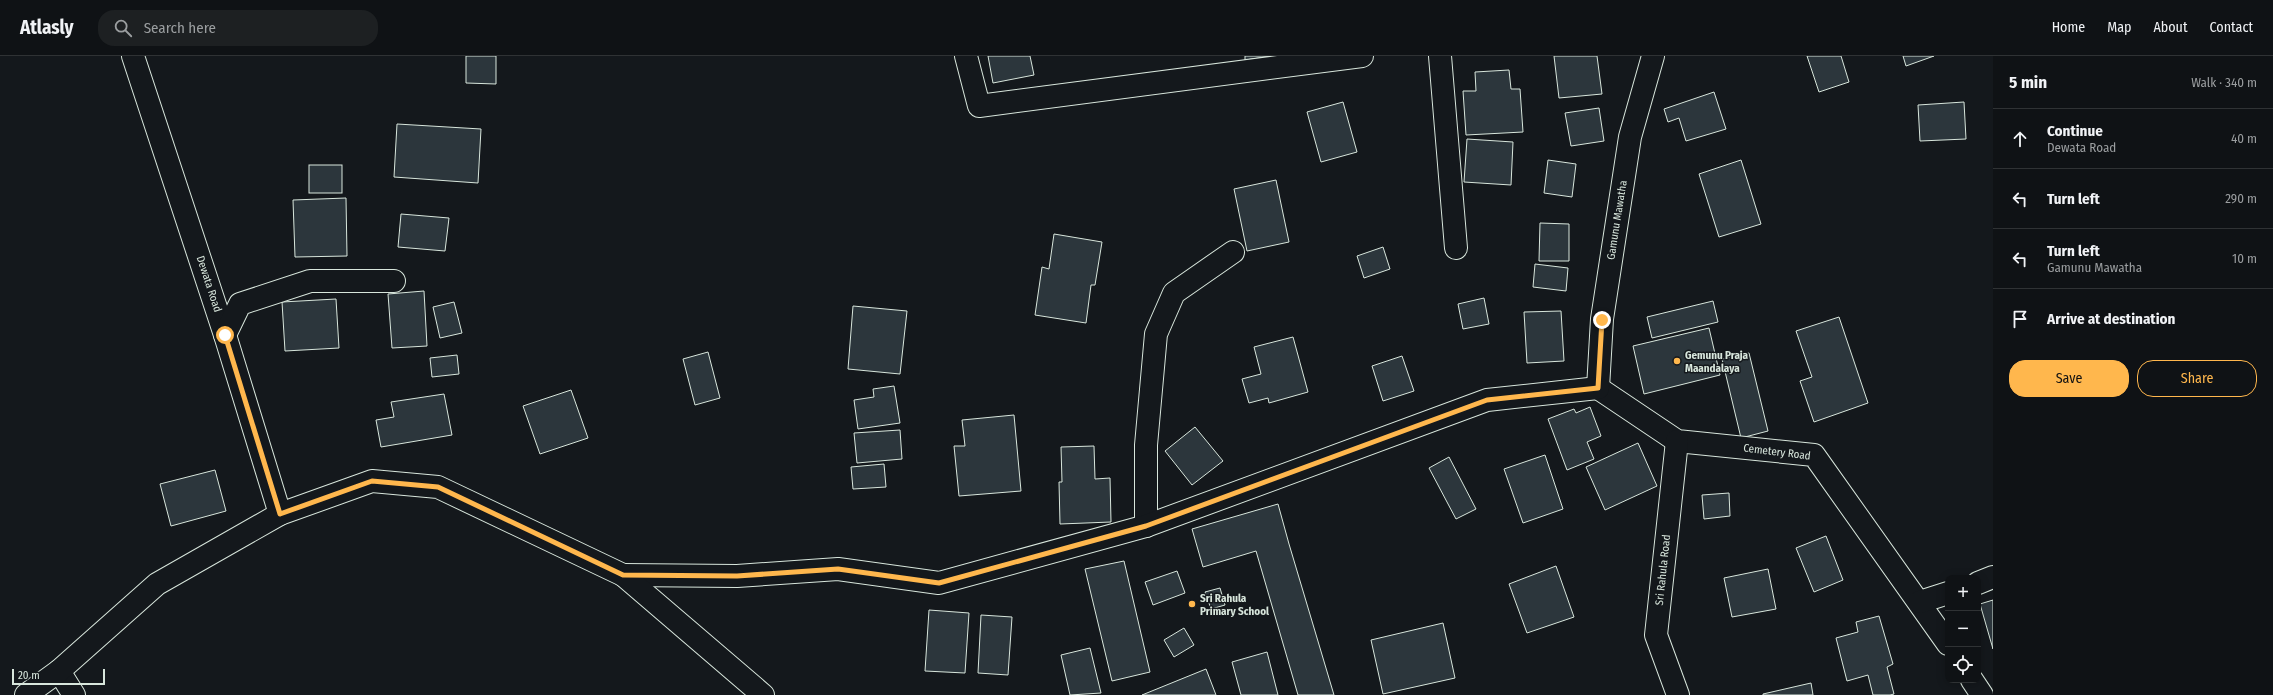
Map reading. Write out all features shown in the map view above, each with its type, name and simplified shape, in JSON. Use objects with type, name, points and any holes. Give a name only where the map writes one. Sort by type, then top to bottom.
[{"type":"street","name":"Dewata Road","points":[[133,56],[225,335],[280,514]]},
{"type":"street","points":[[966,56],[979,106],[1362,56]]},
{"type":"street","points":[[1440,56],[1456,248]]},
{"type":"street","name":"Gamunu Mawatha","points":[[1598,388],[1602,320],[1630,137],[1653,56]]},
{"type":"street","points":[[1146,526],[1146,445],[1156,334],[1174,292],[1233,252]]},
{"type":"street","points":[[225,335],[240,304],[310,281],[394,281]]},
{"type":"street","points":[[623,575],[737,576],[838,569],[939,583],[1146,526],[1487,400],[1598,388]]},
{"type":"street","name":"Cemetery Road","points":[[1598,388],[1677,441],[1814,455],[1920,602],[1945,640]]},
{"type":"street","name":"Sri Rahula Road","points":[[1677,441],[1656,635],[1678,695]]},
{"type":"street","points":[[26,695],[59,671],[157,584],[280,514],[372,481],[438,487],[623,575],[763,695]]},
{"type":"street","points":[[1981,581],[1993,577]]},
{"type":"street","points":[[1920,602],[1945,594]]},
{"type":"street","points":[[59,671],[74,695]]},
{"type":"street","points":[[1974,683],[1982,695]]},
{"type":"building","points":[[466,56],[496,56],[496,84],[466,83]]},
{"type":"building","points":[[988,56],[1030,56],[1034,75],[993,83]]},
{"type":"building","points":[[1245,56],[1272,56],[1245,60]]},
{"type":"building","points":[[1554,56],[1597,56],[1602,94],[1559,98]]},
{"type":"building","points":[[1807,56],[1841,56],[1849,82],[1819,92]]},
{"type":"building","points":[[1903,56],[1934,56],[1906,66]]},
{"type":"building","points":[[1509,70],[1511,89],[1520,89],[1523,132],[1466,135],[1463,91],[1476,91],[1475,72]]},
{"type":"building","points":[[1714,92],[1726,129],[1686,141],[1679,118],[1668,122],[1664,109]]},
{"type":"building","points":[[1343,102],[1357,152],[1321,162],[1307,112]]},
{"type":"building","points":[[1964,102],[1966,139],[1920,141],[1918,105]]},
{"type":"building","points":[[1599,108],[1604,141],[1571,146],[1565,113]]},
{"type":"building","points":[[397,124],[481,129],[478,183],[394,177]]},
{"type":"building","points":[[1467,139],[1513,142],[1511,185],[1464,182]]},
{"type":"building","points":[[1548,160],[1576,164],[1572,197],[1544,193]]},
{"type":"building","points":[[1741,160],[1761,224],[1719,237],[1699,174]]},
{"type":"building","points":[[309,165],[342,165],[342,193],[309,193]]},
{"type":"building","points":[[1276,180],[1289,242],[1247,251],[1234,189]]},
{"type":"building","points":[[346,198],[347,256],[295,257],[293,200]]},
{"type":"building","points":[[401,214],[449,218],[445,251],[398,247]]},
{"type":"building","points":[[1540,223],[1569,224],[1569,261],[1539,261]]},
{"type":"building","points":[[1054,234],[1102,242],[1095,285],[1091,285],[1086,323],[1035,315],[1042,267],[1049,269]]},
{"type":"building","points":[[1383,247],[1390,269],[1364,278],[1357,256]]},
{"type":"building","points":[[1535,264],[1568,268],[1566,291],[1533,287]]},
{"type":"building","points":[[424,291],[427,346],[392,348],[388,294]]},
{"type":"building","points":[[1484,298],[1489,324],[1463,329],[1458,304]]},
{"type":"building","points":[[336,299],[339,348],[285,351],[282,302]]},
{"type":"building","points":[[1713,301],[1718,322],[1652,338],[1647,317]]},
{"type":"building","points":[[454,302],[462,333],[440,338],[433,307]]},
{"type":"building","points":[[853,306],[907,311],[900,374],[848,369]]},
{"type":"building","points":[[1561,311],[1564,361],[1527,363],[1524,312]]},
{"type":"building","points":[[1839,317],[1868,403],[1814,422],[1800,381],[1812,377],[1796,331]]},
{"type":"building","name":"Gemunu Praja Maandalaya","points":[[1709,328],[1720,375],[1644,394],[1633,346]]},
{"type":"building","points":[[1293,337],[1308,392],[1269,403],[1268,398],[1249,403],[1242,379],[1261,374],[1254,347]]},
{"type":"building","points":[[708,352],[720,398],[695,405],[683,359]]},
{"type":"building","points":[[1749,353],[1768,431],[1741,438],[1722,359]]},
{"type":"building","points":[[457,355],[459,374],[432,377],[430,358]]},
{"type":"building","points":[[1402,356],[1414,391],[1383,401],[1372,366]]},
{"type":"building","points":[[894,386],[900,423],[858,429],[854,400],[874,397],[873,389]]},
{"type":"building","points":[[571,390],[588,438],[540,454],[523,406]]},
{"type":"building","points":[[444,394],[452,435],[381,447],[376,420],[394,417],[391,402]]},
{"type":"building","points":[[1590,407],[1601,436],[1587,442],[1594,459],[1567,470],[1548,419],[1574,409],[1576,413]]},
{"type":"building","points":[[1014,415],[1021,491],[959,496],[954,446],[965,446],[962,420]]},
{"type":"building","points":[[1195,427],[1223,461],[1192,485],[1165,451]]},
{"type":"building","points":[[900,430],[902,459],[857,463],[854,433]]},
{"type":"building","points":[[1638,443],[1657,486],[1605,510],[1586,467]]},
{"type":"building","points":[[1094,446],[1095,479],[1110,478],[1111,522],[1060,524],[1059,482],[1062,482],[1061,447]]},
{"type":"building","points":[[1545,455],[1563,509],[1523,523],[1504,469]]},
{"type":"building","points":[[1449,457],[1476,509],[1456,519],[1429,468]]},
{"type":"building","points":[[884,464],[886,487],[853,489],[851,467]]},
{"type":"building","points":[[215,470],[226,511],[171,526],[160,484]]},
{"type":"building","points":[[1729,493],[1730,516],[1704,519],[1702,495]]},
{"type":"building","points":[[1278,504],[1334,695],[1298,695],[1256,551],[1203,567],[1192,529]]},
{"type":"building","points":[[1826,536],[1843,580],[1814,592],[1796,548]]},
{"type":"building","points":[[1124,561],[1150,672],[1112,681],[1085,569]]},
{"type":"building","points":[[1556,566],[1574,617],[1527,633],[1509,584]]},
{"type":"building","points":[[1768,569],[1776,609],[1732,617],[1724,578]]},
{"type":"building","points":[[1177,571],[1185,593],[1153,605],[1145,582]]},
{"type":"building","points":[[1220,588],[1225,605],[1211,609],[1205,592]]},
{"type":"building","points":[[1993,600],[1993,649],[1981,607],[1981,604]]},
{"type":"building","points":[[929,610],[969,613],[965,673],[925,671]]},
{"type":"building","points":[[981,615],[1012,617],[1008,675],[978,673]]},
{"type":"building","points":[[1879,616],[1893,664],[1887,667],[1894,694],[1890,695],[1873,695],[1868,675],[1847,681],[1836,638],[1858,632],[1856,622]]},
{"type":"building","points":[[1443,623],[1455,678],[1383,694],[1371,640]]},
{"type":"building","points":[[1184,628],[1194,645],[1174,657],[1164,640]]},
{"type":"building","points":[[1090,648],[1101,693],[1070,695],[1061,655]]},
{"type":"building","points":[[1267,652],[1278,695],[1241,695],[1232,662]]},
{"type":"building","points":[[1206,669],[1216,695],[1142,695]]},
{"type":"building","points":[[1811,683],[1813,695],[1763,695],[1763,694]]},
{"type":"place","name":"Gemunu Praja Maandalaya","points":[[1677,361]]},
{"type":"place","name":"Sri Rahula Primary School","points":[[1192,604]]},
{"type":"route","points":[[225,335],[280,514],[372,481],[438,487],[623,575],[737,576],[838,569],[939,583],[1146,526],[1487,400],[1598,388],[1602,320]]}]
